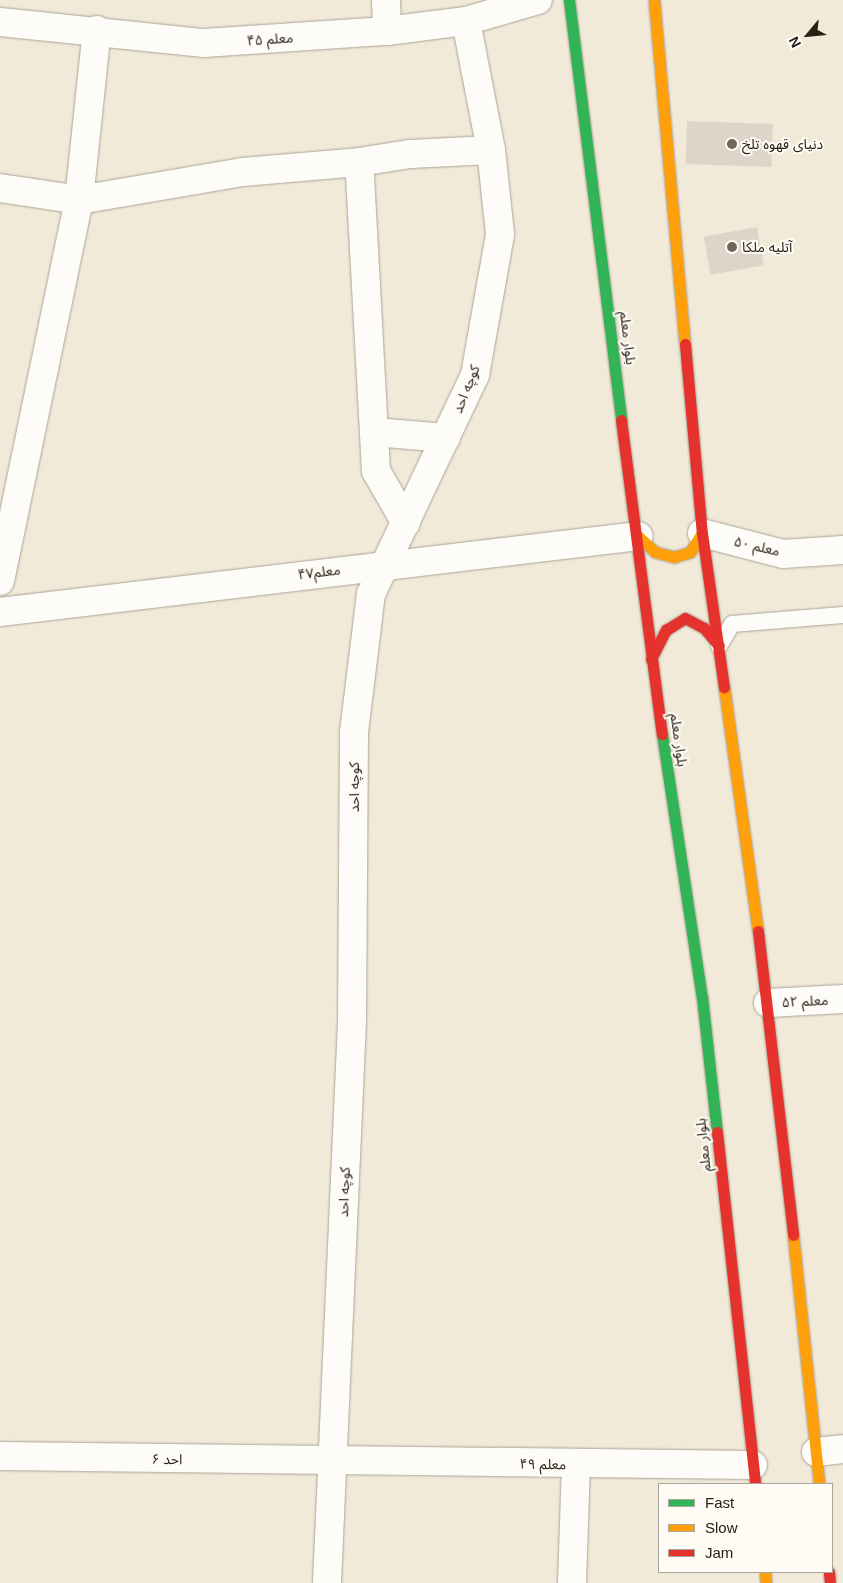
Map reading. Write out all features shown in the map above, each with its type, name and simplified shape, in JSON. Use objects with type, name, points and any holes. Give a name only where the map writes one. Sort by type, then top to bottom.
[{"type":"main road","name":"بلوار معلم","points":[[569,0],[638,536],[651,659],[702,997],[754,1475]]},
{"type":"main road","points":[[654,0],[702,533],[768,1003],[819,1483]]},
{"type":"main road","points":[[638,536],[655,552],[674,557],[690,552],[702,533]]},
{"type":"main road","points":[[651,659],[666,630],[685,618],[704,628],[719,646]]},
{"type":"street","points":[[386,0],[387,31]]},
{"type":"street","name":"معلم ۴۵","points":[[0,22],[97,30],[204,43],[387,31],[466,21],[538,0]]},
{"type":"street","name":"کوچه احد","points":[[327,1583],[352,1021],[354,732],[371,594],[475,375],[500,234],[491,150],[466,21]]},
{"type":"street","points":[[0,581],[79,200],[97,30]]},
{"type":"street","points":[[0,188],[79,200],[243,172],[359,162],[410,154],[491,150]]},
{"type":"street","points":[[359,162],[376,471],[406,523]]},
{"type":"street","points":[[374,432],[446,438]]},
{"type":"street","name":"معلم ۵۰","points":[[702,533],[783,554],[843,550]]},
{"type":"street","name":"معلم۴۷","points":[[0,612],[385,564],[638,536]]},
{"type":"street","name":"معلم ۵۲","points":[[768,1003],[843,999]]},
{"type":"street","points":[[816,1452],[843,1448]]},
{"type":"street","name":"احد ۶","points":[[0,1456],[333,1462]]},
{"type":"street","name":"معلم ۴۹","points":[[333,1462],[576,1464],[754,1475]]},
{"type":"street","points":[[572,1583],[576,1464]]},
{"type":"lane","points":[[719,646],[732,624],[843,615]]},
{"type":"building","name":"دنیای قهوه تلخ","points":[[687,121],[773,124],[771,167],[685,164]]},
{"type":"building","name":"آتلیه ملکا","points":[[757,227],[764,265],[711,275],[704,236]]},
{"type":"traffic: fast","points":[[569,0],[621,420]]},
{"type":"traffic: fast","points":[[662,734],[702,997],[717,1132]]},
{"type":"traffic: slow","points":[[654,0],[685,344]]},
{"type":"traffic: slow","points":[[638,536],[655,552],[674,557],[690,552],[702,533]]},
{"type":"traffic: slow","points":[[724,687],[758,931]]},
{"type":"traffic: slow","points":[[793,1235],[819,1483]]},
{"type":"traffic: slow","points":[[765,1573],[766,1583]]},
{"type":"traffic: jam","points":[[685,344],[702,533],[724,687]]},
{"type":"traffic: jam","points":[[621,420],[662,734]]},
{"type":"traffic: jam","points":[[651,659],[666,630],[685,618],[704,628],[719,646]]},
{"type":"traffic: jam","points":[[758,931],[793,1235]]},
{"type":"traffic: jam","points":[[717,1132],[755,1483]]},
{"type":"traffic: jam","points":[[829,1573],[830,1583]]},
{"type":"place","name":"دنیای قهوه تلخ","points":[[732,144]]},
{"type":"place","name":"آتلیه ملکا","points":[[732,247]]}]
